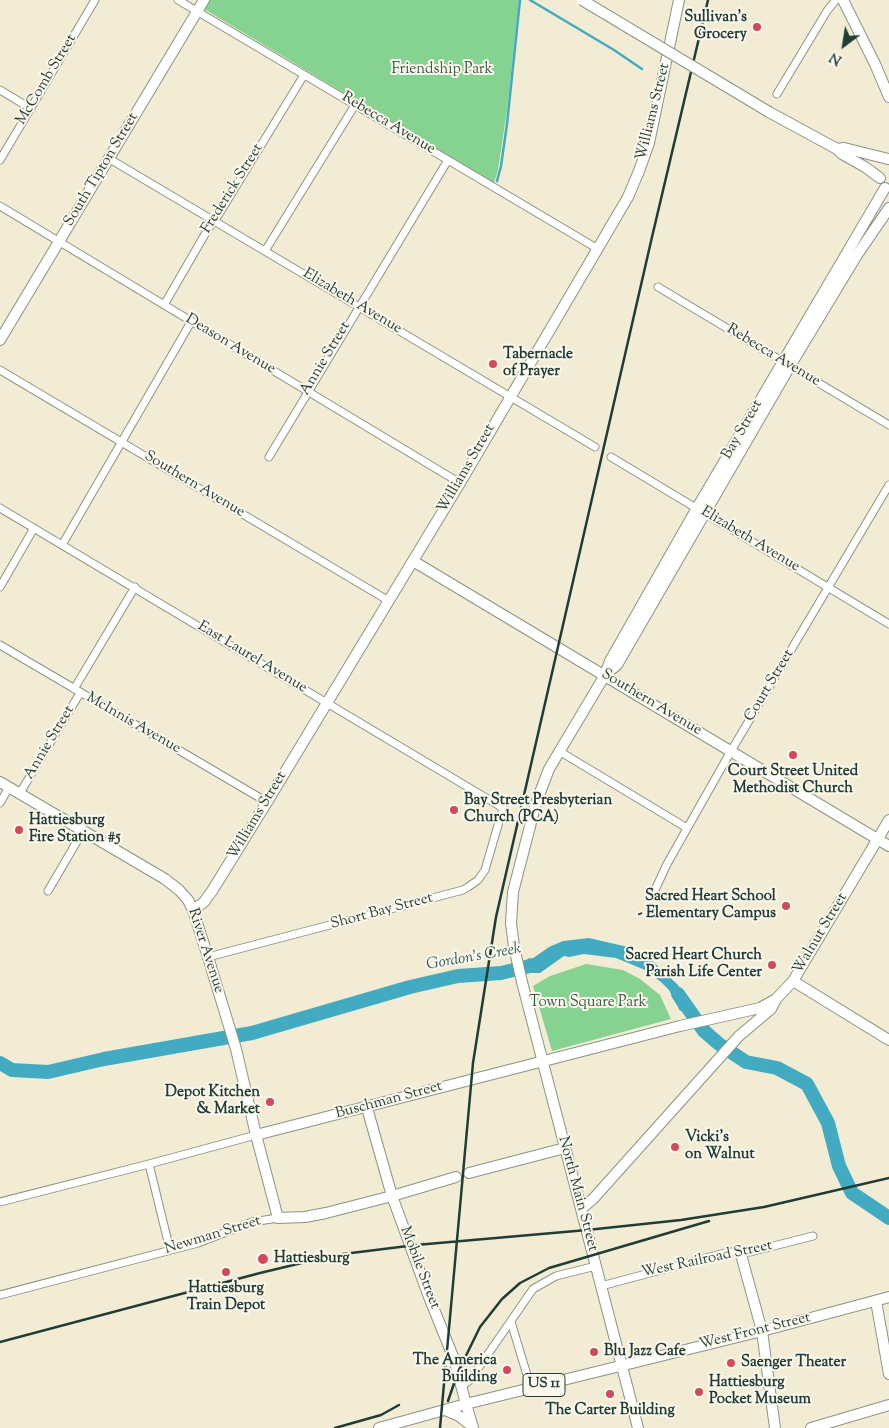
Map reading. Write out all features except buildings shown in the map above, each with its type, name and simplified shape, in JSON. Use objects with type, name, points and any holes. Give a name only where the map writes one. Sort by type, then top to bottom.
[{"type":"street","name":"McComb Street","points":[[0,160],[95,0]]},
{"type":"street","name":"Rebecca Avenue","points":[[178,0],[598,249]]},
{"type":"street","name":"South Tipton Street","points":[[0,340],[204,0]]},
{"type":"street","points":[[582,0],[769,112],[866,166],[884,186]]},
{"type":"street","name":"Williams Street","points":[[193,910],[204,902],[212,891],[267,802],[460,483],[628,197],[646,150],[654,121],[679,0]]},
{"type":"street","points":[[777,94],[827,11],[844,1],[889,96]]},
{"type":"street","name":"Frederick Street","points":[[164,305],[208,229],[304,75]]},
{"type":"street","points":[[0,90],[30,108]]},
{"type":"street","points":[[265,251],[355,105]]},
{"type":"street","points":[[837,149],[844,148],[888,158]]},
{"type":"street","name":"Elizabeth Avenue","points":[[108,158],[359,306],[509,398],[595,447]]},
{"type":"street","name":"Bay Street","points":[[518,961],[511,923],[513,892],[540,787],[559,751],[606,675],[617,665],[700,511],[786,364],[884,186],[881,168],[888,158]]},
{"type":"street","name":"Annie Street","points":[[269,457],[307,391],[448,160]]},
{"type":"street","name":"Deason Avenue","points":[[0,206],[58,243],[460,483]]},
{"type":"street","name":"Bay Street","points":[[786,364],[889,208]]},
{"type":"street","name":"Rebecca Avenue","points":[[658,288],[889,425]]},
{"type":"street","points":[[62,545],[191,322]]},
{"type":"street","name":"Southern Avenue","points":[[0,370],[388,601]]},
{"type":"street","name":"Elizabeth Avenue","points":[[611,457],[889,624]]},
{"type":"street","name":"Court Street","points":[[655,890],[687,828],[731,751],[889,485]]},
{"type":"street","name":"East Laurel Avenue","points":[[0,508],[503,808]]},
{"type":"street","points":[[0,587],[34,528]]},
{"type":"street","name":"Southern Avenue","points":[[412,561],[606,675],[889,846]]},
{"type":"street","name":"Annie Street","points":[[20,793],[134,587]]},
{"type":"street","name":"McInnis Avenue","points":[[0,645],[267,802]]},
{"type":"street","points":[[559,751],[687,828]]},
{"type":"street","points":[[0,803],[5,785]]},
{"type":"street","name":"River Avenue","points":[[5,785],[174,886],[185,897],[193,910],[236,1049],[278,1218]]},
{"type":"street","name":"Short Bay Street","points":[[208,957],[463,890],[478,880],[485,870],[503,808]]},
{"type":"street","name":"Walnut Street","points":[[581,1209],[593,1199],[737,1039],[771,1009],[776,999],[793,981],[889,820]]},
{"type":"street","points":[[48,891],[83,831]]},
{"type":"street","name":"North Main Street","points":[[518,961],[542,1061],[638,1428]]},
{"type":"street","points":[[793,981],[889,1040]]},
{"type":"street","name":"Buschman Street","points":[[0,1202],[542,1061],[680,1026],[741,1013],[760,1008],[776,999]]},
{"type":"street","points":[[737,1039],[744,1023],[741,1013]]},
{"type":"street","name":"Mobile Street","points":[[367,1108],[392,1196],[454,1359],[473,1428]]},
{"type":"street","points":[[469,1173],[565,1148]]},
{"type":"street","points":[[149,1164],[170,1250]]},
{"type":"street","name":"Newman Street","points":[[0,1295],[198,1243],[252,1222],[313,1216],[456,1177]]},
{"type":"street","name":"West Railroad Street","points":[[601,1286],[740,1250],[750,1252],[813,1236]]},
{"type":"street","points":[[740,1250],[762,1331],[775,1428]]},
{"type":"street","points":[[462,1386],[470,1380],[531,1292],[539,1285],[556,1276],[596,1266]]},
{"type":"street","name":"West Front Street","points":[[621,1366],[889,1297]]},
{"type":"street","points":[[876,1301],[889,1374]]},
{"type":"street","points":[[511,1322],[531,1388]]},
{"type":"street","name":"US 11","points":[[466,1404],[621,1366]]},
{"type":"street","points":[[379,1428],[466,1404]]},
{"type":"street","points":[[811,1428],[889,1405]]},
{"type":"street","points":[[445,1410],[459,1416],[473,1428]]},
{"type":"green space","name":"Friendship Park","points":[[209,0],[519,0],[507,110],[498,170],[494,183],[204,9]]},
{"type":"green space","name":"Town Square Park","points":[[586,964],[623,970],[640,979],[660,995],[671,1019],[552,1051],[533,986],[550,976]]},
{"type":"water","points":[[589,938],[628,947],[646,955],[677,984],[688,997],[692,1006],[680,1011],[669,990],[661,982],[645,970],[616,958],[584,954],[564,956],[540,973],[530,973],[526,961],[529,958],[532,959],[549,947],[563,941]]},
{"type":"waterway","points":[[497,181],[507,124],[520,0]]},
{"type":"waterway","points":[[530,0],[642,69]]},
{"type":"waterway","name":"Gordon's Creek","points":[[0,1063],[12,1070],[48,1072],[104,1059],[252,1033],[410,987],[458,976],[501,973],[538,964],[545,959]]},
{"type":"waterway","name":"Gordon's Creek","points":[[678,994],[704,1031],[719,1044],[746,1062],[777,1068],[807,1084],[828,1123],[839,1166],[852,1193],[889,1218]]},
{"type":"railway","points":[[440,1428],[473,1063],[496,917],[708,0]]},
{"type":"railway","points":[[0,1342],[335,1255],[416,1245],[681,1220],[764,1207],[889,1178]]},
{"type":"railway","points":[[448,1401],[458,1372],[480,1327],[502,1299],[520,1283],[549,1268],[709,1221]]},
{"type":"railway","points":[[335,1428],[381,1415],[399,1405]]},
{"type":"place","name":"Sullivan's Grocery","points":[[757,27]]},
{"type":"place","name":"Tabernacle of Prayer","points":[[493,364]]},
{"type":"place","name":"Court Street United Methodist Church","points":[[793,755]]},
{"type":"place","name":"Bay Street Presbyterian Church (PCA)","points":[[454,810]]},
{"type":"place","name":"Hattiesburg Fire Station #5","points":[[19,830]]},
{"type":"place","name":"Sacred Heart School - Elementary Campus","points":[[786,906]]},
{"type":"place","name":"Sacred Heart Church Parish Life Center","points":[[772,965]]},
{"type":"place","name":"Depot Kitchen & Market","points":[[270,1102]]},
{"type":"place","name":"Vicki's on Walnut","points":[[675,1147]]},
{"type":"place","name":"Hattiesburg","points":[[263,1259]]},
{"type":"place","name":"Hattiesburg Train Depot","points":[[226,1272]]},
{"type":"place","name":"Blu Jazz Cafe","points":[[594,1352]]},
{"type":"place","name":"Saenger Theater","points":[[731,1363]]},
{"type":"place","name":"The America Building","points":[[507,1370]]},
{"type":"place","name":"Hattiesburg Pocket Museum","points":[[699,1392]]},
{"type":"place","name":"The Carter Building","points":[[610,1394]]}]
